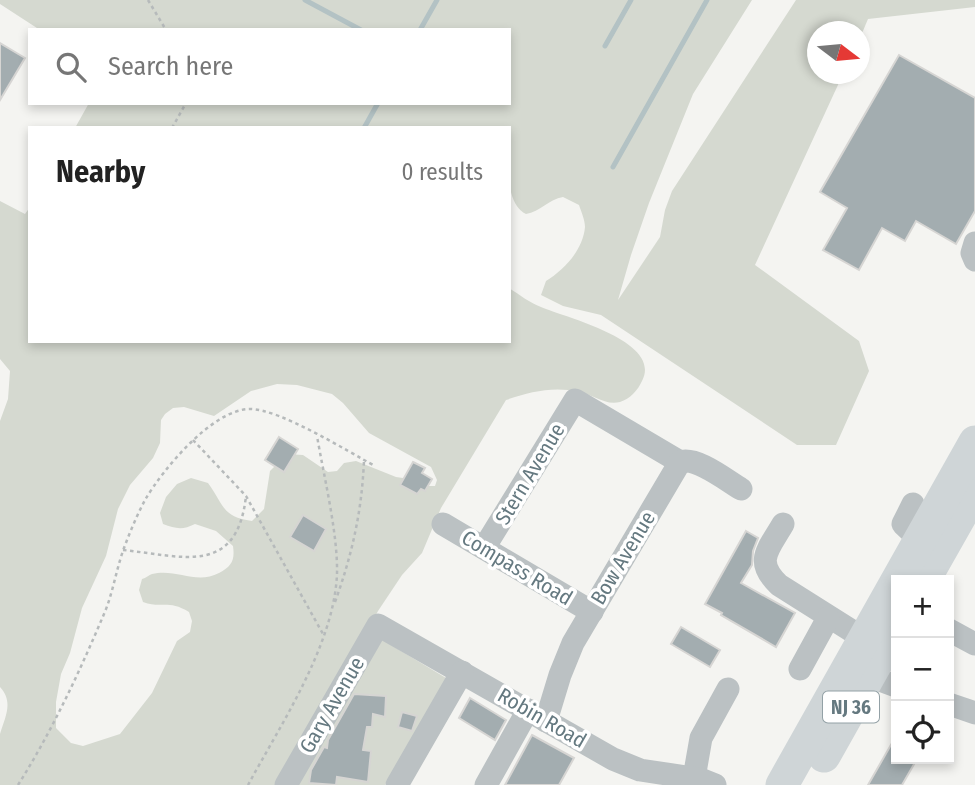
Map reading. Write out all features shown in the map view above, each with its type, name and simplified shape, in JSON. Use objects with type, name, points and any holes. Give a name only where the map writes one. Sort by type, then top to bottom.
[{"type":"highway","name":"NJ 36","points":[[782,785],[975,442]]},
{"type":"highway","points":[[927,575],[975,491]]},
{"type":"highway","name":"NJ 36","points":[[807,785],[883,681],[894,638]]},
{"type":"street","name":"Stern Avenue","points":[[484,548],[575,400],[680,462]]},
{"type":"street","points":[[680,462],[688,460],[697,463],[741,489]]},
{"type":"street","name":"Bow Avenue","points":[[486,785],[537,715],[592,612],[680,462]]},
{"type":"street","points":[[913,504],[903,524],[919,539]]},
{"type":"street","name":"Compass Road","points":[[443,524],[592,612]]},
{"type":"street","points":[[783,524],[767,551],[764,564],[768,574],[779,585],[863,638]]},
{"type":"street","points":[[800,669],[828,618]]},
{"type":"street","name":"Robin Road","points":[[378,625],[626,765],[640,770],[705,781]]},
{"type":"street","name":"Gary Avenue","points":[[286,785],[378,625]]},
{"type":"street","points":[[954,633],[975,644]]},
{"type":"street","points":[[397,785],[462,672]]},
{"type":"street","points":[[705,781],[701,738],[728,689]]},
{"type":"street","points":[[954,706],[975,713]]},
{"type":"path","points":[[148,0],[165,28]]},
{"type":"path","points":[[173,126],[185,105]]},
{"type":"path","points":[[18,785],[47,740],[106,611],[123,550],[146,499],[193,440],[228,413],[248,409],[262,410],[281,417],[375,466]]},
{"type":"path","points":[[317,436],[335,547],[337,572],[332,609]]},
{"type":"path","points":[[193,440],[246,496],[323,634]]},
{"type":"path","points":[[248,785],[306,679],[332,609],[355,541],[361,510],[364,460]]},
{"type":"path","points":[[123,550],[202,558],[222,550],[236,533],[244,514],[246,496]]},
{"type":"shaded area","points":[[0,0],[752,0],[693,94],[649,203],[618,300],[660,237],[672,191],[796,0],[975,0],[975,7],[867,21],[807,21],[807,84],[838,84],[755,265],[859,341],[869,371],[836,445],[797,445],[601,315],[563,306],[541,295],[546,281],[566,265],[577,251],[585,227],[584,221],[579,205],[563,197],[531,213],[526,214],[518,208],[511,192],[511,126],[76,126],[88,105],[511,105],[511,28],[37,28],[0,4]]},
{"type":"shaded area","points":[[0,201],[25,214],[28,210],[28,343],[511,343],[511,289],[537,305],[609,333],[639,354],[645,367],[638,388],[620,402],[604,401],[569,390],[533,392],[506,400],[441,508],[422,553],[402,575],[378,611],[287,785],[0,785],[0,734],[6,716],[7,698],[0,687],[0,421],[8,399],[10,371],[0,359]],"holes":[[[277,384],[297,385],[332,394],[369,433],[431,467],[437,480],[435,486],[424,486],[417,480],[396,477],[356,461],[344,463],[337,471],[328,472],[303,455],[287,454],[270,471],[264,509],[252,521],[229,513],[208,483],[191,478],[177,484],[166,497],[160,513],[163,524],[179,528],[195,524],[216,531],[233,546],[232,562],[211,576],[161,573],[142,579],[139,590],[143,602],[175,606],[189,612],[192,621],[190,632],[177,641],[152,693],[120,734],[83,746],[71,743],[56,728],[56,702],[61,674],[70,653],[82,608],[106,556],[118,509],[130,485],[153,458],[160,443],[161,420],[165,414],[173,408],[184,407],[214,416],[251,391]]]},
{"type":"shaded area","points":[[381,639],[446,678],[385,785],[295,785]]},
{"type":"building","points":[[0,43],[25,58],[0,100]]},
{"type":"building","points":[[899,55],[975,98],[975,211],[956,244],[916,221],[905,241],[882,228],[859,270],[823,250],[847,208],[820,192]]},
{"type":"building","points":[[279,437],[298,449],[284,472],[265,460]]},
{"type":"building","points":[[413,462],[425,468],[422,473],[432,479],[425,491],[421,489],[417,494],[400,485]]},
{"type":"building","points":[[303,515],[326,529],[314,551],[290,537]]},
{"type":"building","points":[[746,531],[758,538],[752,565],[741,583],[795,613],[776,647],[705,604]]},
{"type":"building","points":[[681,627],[720,650],[710,667],[671,644]]},
{"type":"building","points":[[354,694],[386,696],[385,717],[373,714],[372,727],[367,727],[363,750],[371,751],[368,782],[337,777],[336,785],[309,783],[311,770],[324,747],[327,748],[328,740]]},
{"type":"building","points":[[470,698],[506,720],[495,740],[459,718]]},
{"type":"building","points":[[402,712],[417,716],[412,731],[398,727]]},
{"type":"building","points":[[532,735],[574,758],[559,785],[505,785]]},
{"type":"building","points":[[891,745],[891,764],[914,764],[902,785],[868,785]]},
{"type":"waterway","points":[[305,0],[357,28]]},
{"type":"waterway","points":[[421,28],[437,0]]},
{"type":"waterway","points":[[605,46],[631,0]]},
{"type":"waterway","points":[[613,167],[707,0]]},
{"type":"waterway","points":[[365,126],[377,105]]}]
